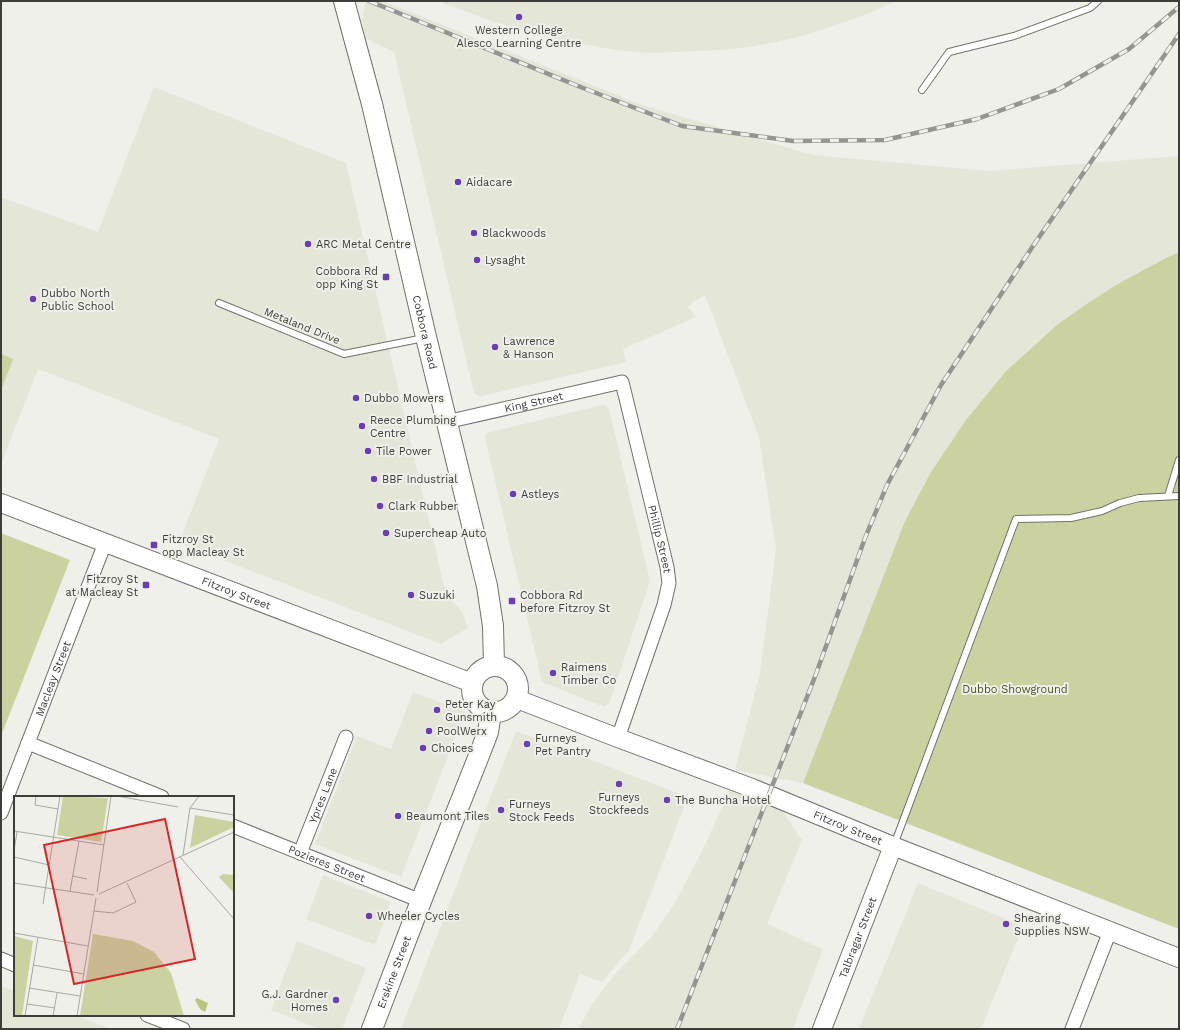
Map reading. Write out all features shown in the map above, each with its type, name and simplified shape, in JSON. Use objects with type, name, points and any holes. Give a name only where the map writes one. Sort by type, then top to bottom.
[{"type":"main road","name":"Cobbora Road","points":[[344,1],[372,104],[426,338],[486,586],[493,626],[494,665]]},
{"type":"main road","points":[[494,665],[502,666],[515,676],[519,691],[517,699],[506,710],[499,712],[485,711],[475,702],[472,683],[475,676],[487,667],[494,665]]},
{"type":"main road","name":"Erskine Street","points":[[372,1029],[480,754],[488,732],[491,712]]},
{"type":"street","name":"King Street","points":[[446,422],[622,382]]},
{"type":"street","name":"Phillip Street","points":[[618,738],[664,605],[669,584],[668,567],[622,382]]},
{"type":"street","name":"Fitzroy Street","points":[[1,503],[472,683]]},
{"type":"street","name":"Macleay Street","points":[[1,813],[105,543]]},
{"type":"street","name":"Fitzroy Street","points":[[517,699],[752,788],[893,846],[1179,958]]},
{"type":"street","name":"Ypres Lane","points":[[300,853],[346,737]]},
{"type":"street","points":[[28,743],[160,796]]},
{"type":"street","name":"Pozieres Street","points":[[234,826],[421,901]]},
{"type":"street","name":"Talbragar Street","points":[[822,1029],[893,846]]},
{"type":"street","points":[[1072,1029],[1110,931]]},
{"type":"street","points":[[1,959],[14,965]]},
{"type":"street","points":[[149,1016],[167,1026],[184,1029]]},
{"type":"lane","points":[[922,90],[949,52],[1014,36],[1090,8],[1098,1]]},
{"type":"lane","name":"Metaland Drive","points":[[219,304],[344,354],[426,338]]},
{"type":"lane","points":[[1168,496],[1179,460]]},
{"type":"lane","points":[[893,846],[1016,519],[1071,518],[1102,511],[1120,503],[1139,498],[1179,496]]},
{"type":"shaded area","points":[[366,1],[383,1],[642,105],[813,155],[988,171],[1179,156],[1179,252],[1164,259],[1088,303],[1058,324],[1006,371],[966,420],[931,472],[905,521],[803,783],[735,770],[760,673],[776,549],[759,437],[705,295],[688,306],[696,317],[623,349],[626,362],[482,396],[478,396],[474,393],[394,52],[365,38],[362,19]]},
{"type":"shaded area","points":[[442,1],[896,1],[867,14],[836,25],[777,42],[721,50],[650,53],[616,50],[549,38],[494,22],[443,3]]},
{"type":"shaded area","points":[[154,87],[346,163],[444,586],[452,600],[462,612],[468,628],[441,644],[179,543],[219,439],[38,369],[1,464],[1,197],[98,232]]},
{"type":"shaded area","points":[[602,405],[609,409],[650,581],[611,698],[609,703],[605,706],[599,705],[542,682],[485,438],[486,434],[490,432]]},
{"type":"shaded area","points":[[413,692],[465,712],[401,877],[315,844],[357,736],[391,749]]},
{"type":"shaded area","points":[[516,731],[688,797],[629,950],[602,982],[580,974],[559,1029],[401,1029]]},
{"type":"shaded area","points":[[731,788],[781,809],[802,840],[767,924],[823,949],[793,1029],[578,1029],[593,1003],[615,974],[653,935],[675,903],[703,849]]},
{"type":"shaded area","points":[[323,875],[391,902],[375,945],[306,919]]},
{"type":"shaded area","points":[[918,883],[1023,926],[981,1029],[859,1029]]},
{"type":"shaded area","points":[[297,941],[366,968],[342,1029],[320,1029],[271,1010]]},
{"type":"shaded area","points":[[1,986],[14,991],[14,1016],[77,1016],[110,1029],[1,1029]]},
{"type":"green space","name":"Dubbo Showground","points":[[1179,252],[1179,929],[803,783],[905,521],[931,472],[966,420],[1006,371],[1058,324],[1118,284]]},
{"type":"green space","points":[[1,354],[13,359],[1,390]]},
{"type":"green space","points":[[1,533],[70,560],[1,736]]},
{"type":"railway","points":[[369,1],[578,86],[682,126],[793,141],[885,140],[977,119],[1059,89],[1129,49],[1179,7]]},
{"type":"railway","points":[[677,1029],[816,674],[865,538],[887,485],[941,385],[1033,246],[1179,34]]},
{"type":"place","name":"Western College Alesco Learning Centre","points":[[519,17]]},
{"type":"place","name":"Aidacare","points":[[458,182]]},
{"type":"place","name":"Blackwoods","points":[[474,233]]},
{"type":"place","name":"ARC Metal Centre","points":[[308,244]]},
{"type":"place","name":"Lysaght","points":[[477,260]]},
{"type":"place","name":"Cobbora Rd opp King St","points":[[386,277]]},
{"type":"place","name":"Dubbo North Public School","points":[[33,299]]},
{"type":"place","name":"Lawrence & Hanson","points":[[495,347]]},
{"type":"place","name":"Dubbo Mowers","points":[[356,398]]},
{"type":"place","name":"Reece Plumbing Centre","points":[[362,426]]},
{"type":"place","name":"Tile Power","points":[[368,451]]},
{"type":"place","name":"BBF Industrial","points":[[374,479]]},
{"type":"place","name":"Astleys","points":[[513,494]]},
{"type":"place","name":"Clark Rubber","points":[[380,506]]},
{"type":"place","name":"Supercheap Auto","points":[[386,533]]},
{"type":"place","name":"Fitzroy St opp Macleay St","points":[[154,545]]},
{"type":"place","name":"Fitzroy St at Macleay St","points":[[146,585]]},
{"type":"place","name":"Suzuki","points":[[411,595]]},
{"type":"place","name":"Cobbora Rd before Fitzroy St","points":[[512,601]]},
{"type":"place","name":"Raimens Timber Co","points":[[553,673]]},
{"type":"place","name":"Peter Kay Gunsmith","points":[[437,710]]},
{"type":"place","name":"PoolWerx","points":[[429,731]]},
{"type":"place","name":"Furneys Pet Pantry","points":[[527,744]]},
{"type":"place","name":"Choices","points":[[423,748]]},
{"type":"place","name":"Furneys Stockfeeds","points":[[619,784]]},
{"type":"place","name":"The Buncha Hotel","points":[[667,800]]},
{"type":"place","name":"Furneys Stock Feeds","points":[[501,810]]},
{"type":"place","name":"Beaumont Tiles","points":[[398,816]]},
{"type":"place","name":"Wheeler Cycles","points":[[369,916]]},
{"type":"place","name":"Shearing Supplies NSW","points":[[1006,924]]},
{"type":"place","name":"G.J. Gardner Homes","points":[[336,1000]]}]
